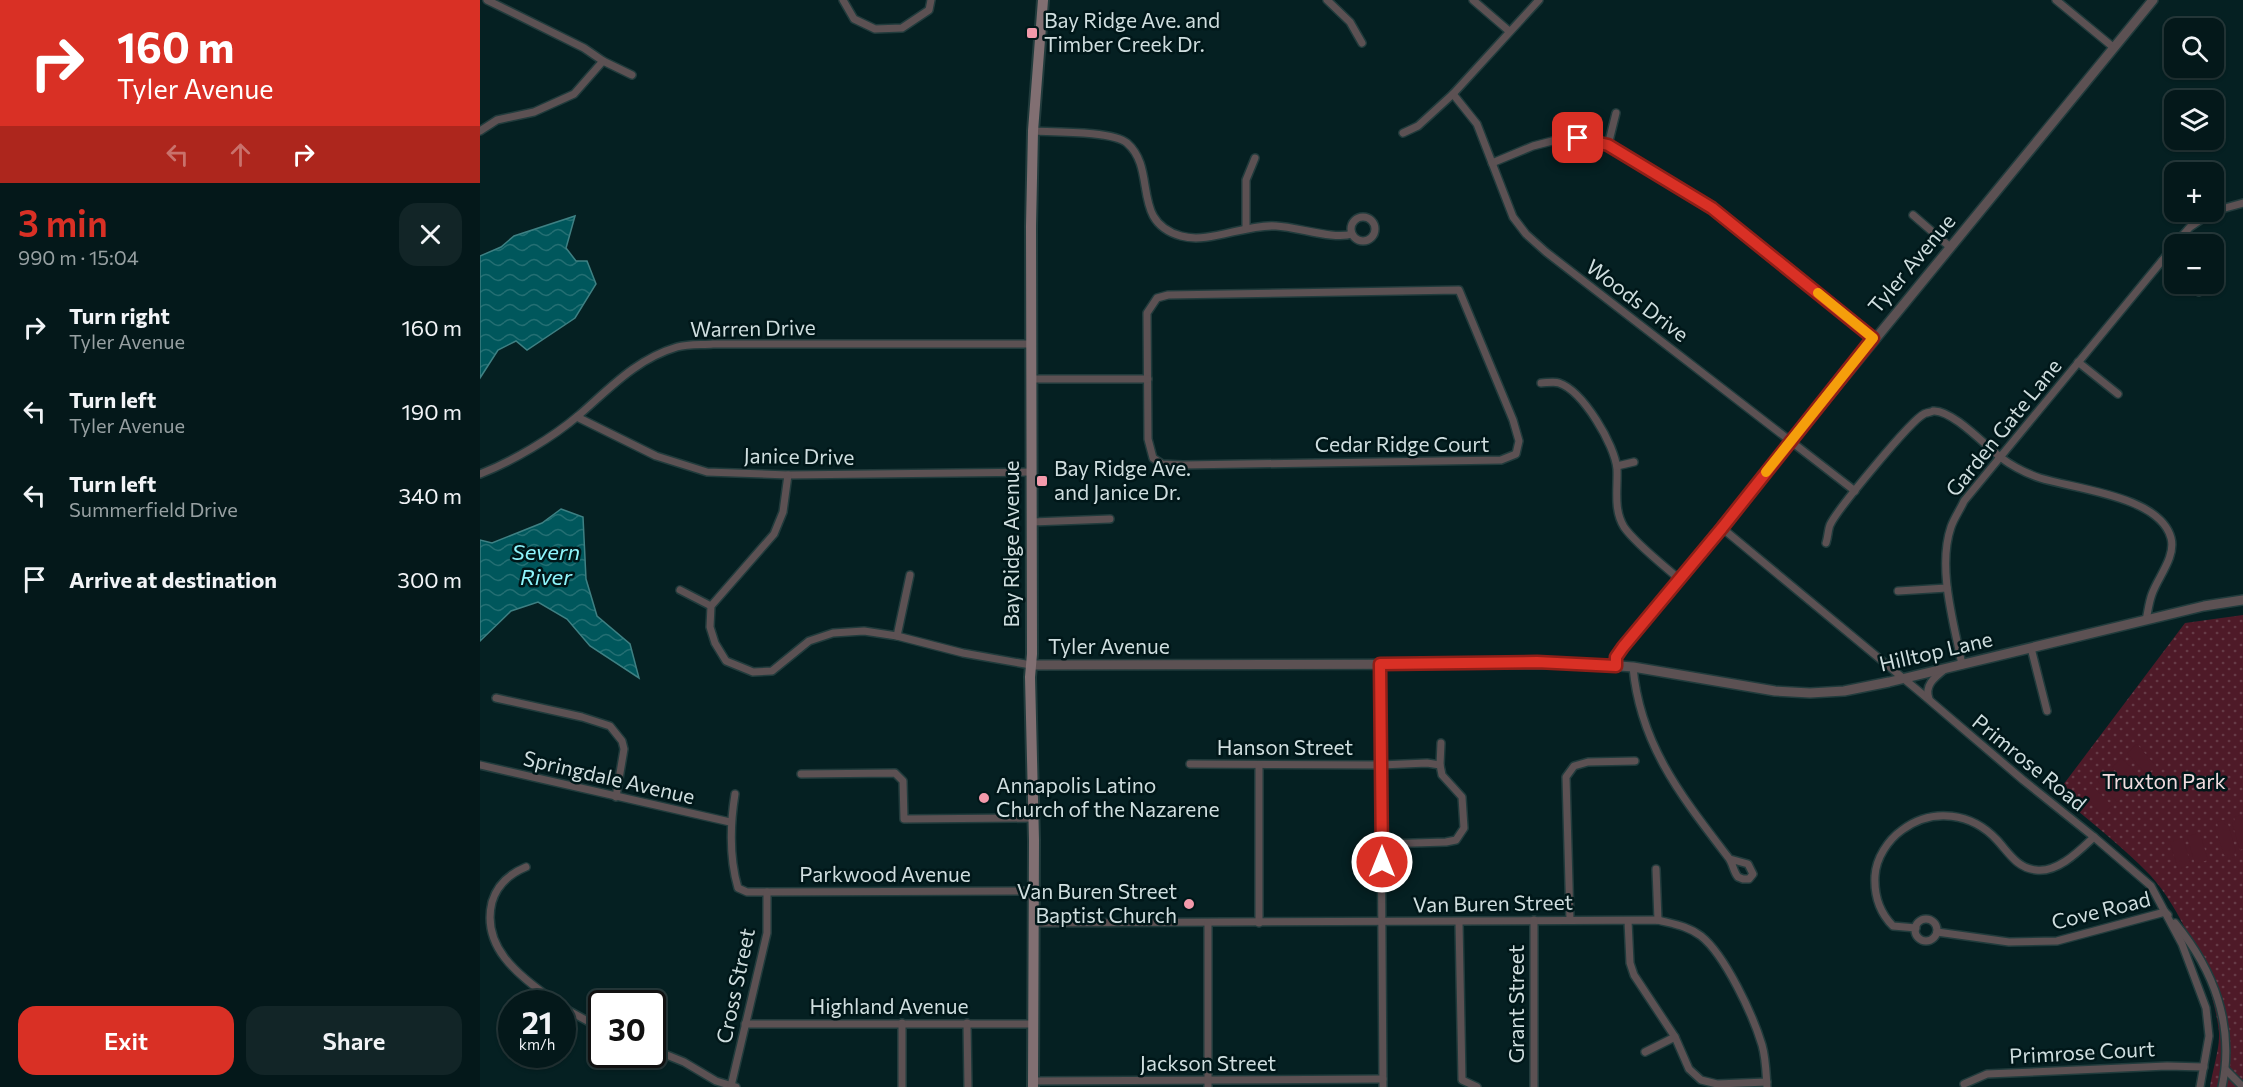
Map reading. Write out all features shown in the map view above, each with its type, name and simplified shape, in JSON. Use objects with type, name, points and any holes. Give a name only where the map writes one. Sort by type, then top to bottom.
[{"type":"main road","name":"Bay Ridge Avenue","points":[[1034,1084],[1034,891],[1030,751],[1031,344],[1033,130],[1043,0]]},
{"type":"street","points":[[487,0],[584,48],[603,61],[632,75]]},
{"type":"street","points":[[843,0],[854,19],[876,29],[902,28],[929,9],[931,0]]},
{"type":"street","points":[[1327,0],[1350,22],[1362,44]]},
{"type":"street","points":[[1473,0],[1509,31]]},
{"type":"street","points":[[1403,133],[1418,126],[1453,94],[1539,0]]},
{"type":"street","points":[[2056,0],[2113,47]]},
{"type":"street","name":"Tyler Avenue","points":[[1616,666],[1616,657],[1677,578],[1722,528],[1873,338],[2152,0]]},
{"type":"street","points":[[480,131],[497,120],[534,112],[574,94],[603,61]]},
{"type":"street","name":"Woods Drive","points":[[1453,94],[1477,124],[1513,218],[1526,234],[1546,252],[1855,491]]},
{"type":"street","points":[[1608,145],[1616,113]]},
{"type":"street","points":[[1033,130],[1108,135],[1127,142],[1138,157],[1144,174],[1146,200],[1150,211],[1159,225],[1180,236],[1196,238],[1246,228],[1275,226],[1308,230],[1336,237],[1352,234]]},
{"type":"street","points":[[1492,162],[1533,146],[1556,140],[1578,138],[1608,145],[1712,208],[1873,338]]},
{"type":"street","points":[[1246,228],[1246,180],[1255,158]]},
{"type":"street","name":"Garden Gate Lane","points":[[2224,208],[2243,203]]},
{"type":"street","points":[[1912,216],[1950,247]]},
{"type":"street","name":"Garden Gate Lane","points":[[2184,234],[2197,222]]},
{"type":"street","name":"Garden Gate Lane","points":[[1962,665],[1947,588],[1947,552],[1951,528],[1964,501],[2164,259]]},
{"type":"street","name":"Cedar Ridge Court","points":[[1459,290],[1513,420],[1519,441],[1516,454],[1501,460],[1162,464],[1153,458],[1148,439],[1148,379],[1147,313],[1157,298],[1459,290]]},
{"type":"street","name":"Warren Drive","points":[[480,474],[508,463],[577,417],[622,375],[653,356],[678,346],[713,344],[1031,344]]},
{"type":"street","points":[[2078,363],[2118,394]]},
{"type":"street","points":[[1032,380],[1148,379]]},
{"type":"street","points":[[1541,383],[1559,382],[1573,392],[1588,408],[1601,427],[1617,466],[1617,503],[1625,528],[1677,578]]},
{"type":"street","points":[[1827,543],[1831,524],[1855,491],[1911,425],[1925,413],[1936,411],[1945,413],[2019,470],[2038,478],[2135,503],[2152,513],[2162,523],[2171,538],[2171,551],[2152,593],[2146,620]]},
{"type":"street","name":"Janice Drive","points":[[577,417],[656,456],[706,472],[788,476],[1031,472]]},
{"type":"street","points":[[1617,466],[1634,462]]},
{"type":"street","points":[[680,590],[711,606],[774,534],[783,512],[788,476]]},
{"type":"street","points":[[1032,522],[1110,519]]},
{"type":"street","name":"Primrose Road","points":[[1722,528],[2151,886],[2182,944],[2206,1008],[2209,1036],[2200,1087]]},
{"type":"street","points":[[897,636],[910,574]]},
{"type":"street","points":[[1898,591],[1947,588]]},
{"type":"street","name":"Hilltop Lane","points":[[1633,667],[1703,677],[1775,691],[1794,693],[1844,691],[1946,669],[2204,606],[2243,600]]},
{"type":"street","name":"Tyler Avenue","points":[[711,606],[710,627],[716,644],[726,661],[753,672],[772,671],[809,641],[832,633],[864,631],[897,636],[963,653],[1031,665],[1537,662],[1633,667]]},
{"type":"street","points":[[2031,648],[2047,711]]},
{"type":"street","points":[[1380,664],[1383,1083]]},
{"type":"street","points":[[1633,667],[1639,703],[1668,775],[1698,820],[1730,859]]},
{"type":"street","points":[[1930,701],[1927,694],[1931,681],[1946,669]]},
{"type":"street","points":[[496,698],[582,717],[610,726],[622,741],[624,749],[616,796]]},
{"type":"street","points":[[1382,844],[1446,842],[1456,840],[1464,828],[1462,797],[1442,775],[1441,743]]},
{"type":"street","points":[[1570,920],[1566,777],[1574,766],[1588,762],[1635,762]]},
{"type":"street","name":"Hanson Street","points":[[1190,764],[1381,765],[1427,763],[1440,765]]},
{"type":"street","name":"Springdale Avenue","points":[[480,765],[730,822]]},
{"type":"street","points":[[1258,765],[1259,923]]},
{"type":"street","points":[[801,774],[895,773],[903,781],[904,819],[1033,818]]},
{"type":"street","points":[[730,822],[735,794]]},
{"type":"street","points":[[1916,928],[1893,926],[1887,920],[1878,901],[1875,876],[1881,855],[1890,842],[1913,823],[1944,815],[1973,822],[1998,841],[2012,858],[2024,867],[2038,871],[2055,866],[2072,857],[2094,837]]},
{"type":"street","name":"Parkwood Avenue","points":[[730,822],[733,871],[738,888],[747,892],[1034,891]]},
{"type":"street","points":[[526,867],[512,873],[495,892],[490,907],[489,922],[496,951],[516,973],[539,990]]},
{"type":"street","points":[[1656,868],[1658,920]]},
{"type":"street","name":"Cross Street","points":[[733,1087],[745,1024],[767,933],[767,892]]},
{"type":"street","points":[[2165,912],[2188,940],[2205,967],[2217,995],[2225,1029],[2226,1070],[2222,1087]]},
{"type":"street","name":"Cove Road","points":[[1937,932],[2009,942],[2057,940],[2165,912]]},
{"type":"street","points":[[1930,919],[1935,923],[1937,932],[1933,938],[1926,940],[1919,938],[1916,928],[1919,921],[1930,919]]},
{"type":"street","name":"Grant Street","points":[[1534,920],[1534,1087]]},
{"type":"street","name":"Van Buren Street","points":[[1034,923],[1658,920],[1684,926],[1702,937],[1719,957],[1740,992],[1762,1045],[1767,1085]]},
{"type":"street","points":[[1628,921],[1630,963],[1634,975],[1676,1038],[1689,1069],[1701,1080],[1717,1084],[1767,1085]]},
{"type":"street","points":[[1460,922],[1462,1080],[1477,1087]]},
{"type":"street","points":[[1208,923],[1208,1084]]},
{"type":"street","points":[[902,1023],[902,1087]]},
{"type":"street","points":[[967,1023],[968,1087]]},
{"type":"street","name":"Highland Avenue","points":[[745,1024],[1034,1024]]},
{"type":"street","points":[[1645,1052],[1676,1038]]},
{"type":"street","points":[[666,1055],[684,1062],[716,1081],[733,1087]]},
{"type":"street","name":"Primrose Court","points":[[1964,1084],[1987,1074],[2167,1066],[2204,1067]]},
{"type":"street","points":[[2226,1070],[2243,1086]]},
{"type":"street","name":"Jackson Street","points":[[1034,1084],[1383,1083]]},
{"type":"green space","name":"Truxton Park","points":[[2243,615],[2243,1087],[2210,1087],[2219,1033],[2204,972],[2185,928],[2174,908],[2150,875],[2057,793],[2185,623]]},
{"type":"green space","points":[[2137,744],[2156,766],[2147,775],[2127,753]]},
{"type":"green space","points":[[2122,758],[2141,779],[2132,788],[2112,767]]},
{"type":"green space","points":[[2107,771],[2127,793],[2117,802],[2097,780]]},
{"type":"green space","points":[[2092,785],[2112,806],[2102,815],[2083,794]]},
{"type":"green space","points":[[2241,815],[2243,849],[2240,850],[2232,823],[2235,822],[2234,817]]},
{"type":"green space","points":[[2224,820],[2225,825],[2228,824],[2236,851],[2234,852],[2235,857],[2228,859],[2227,855],[2224,855],[2215,828],[2218,827],[2217,822]]},
{"type":"green space","points":[[2200,833],[2208,860],[2195,864],[2187,836]]},
{"type":"green space","points":[[2183,838],[2191,865],[2178,869],[2170,842]]},
{"type":"water","points":[[575,216],[566,248],[576,261],[587,261],[596,284],[575,318],[527,350],[516,341],[498,350],[480,378],[480,256],[501,247],[514,236]]},
{"type":"water","name":"Severn River","points":[[561,509],[583,517],[586,579],[597,616],[630,644],[639,678],[590,646],[567,619],[538,602],[511,611],[480,641],[480,540],[492,543],[542,523]]},
{"type":"slow traffic","points":[[1766,472],[1873,338],[1818,293]]},
{"type":"place","name":"Bay Ridge Ave. and Timber Creek Dr.","points":[[1032,33]]},
{"type":"place","name":"Bay Ridge Ave. and Janice Dr.","points":[[1042,481]]},
{"type":"place","name":"Annapolis Latino Church of the Nazarene","points":[[984,798]]},
{"type":"place","name":"Van Buren Street Baptist Church","points":[[1189,904]]},
{"type":"route","points":[[1382,862],[1380,664],[1537,662],[1616,666],[1616,657],[1677,578],[1722,528],[1873,338],[1712,208],[1608,145],[1578,138]]}]
